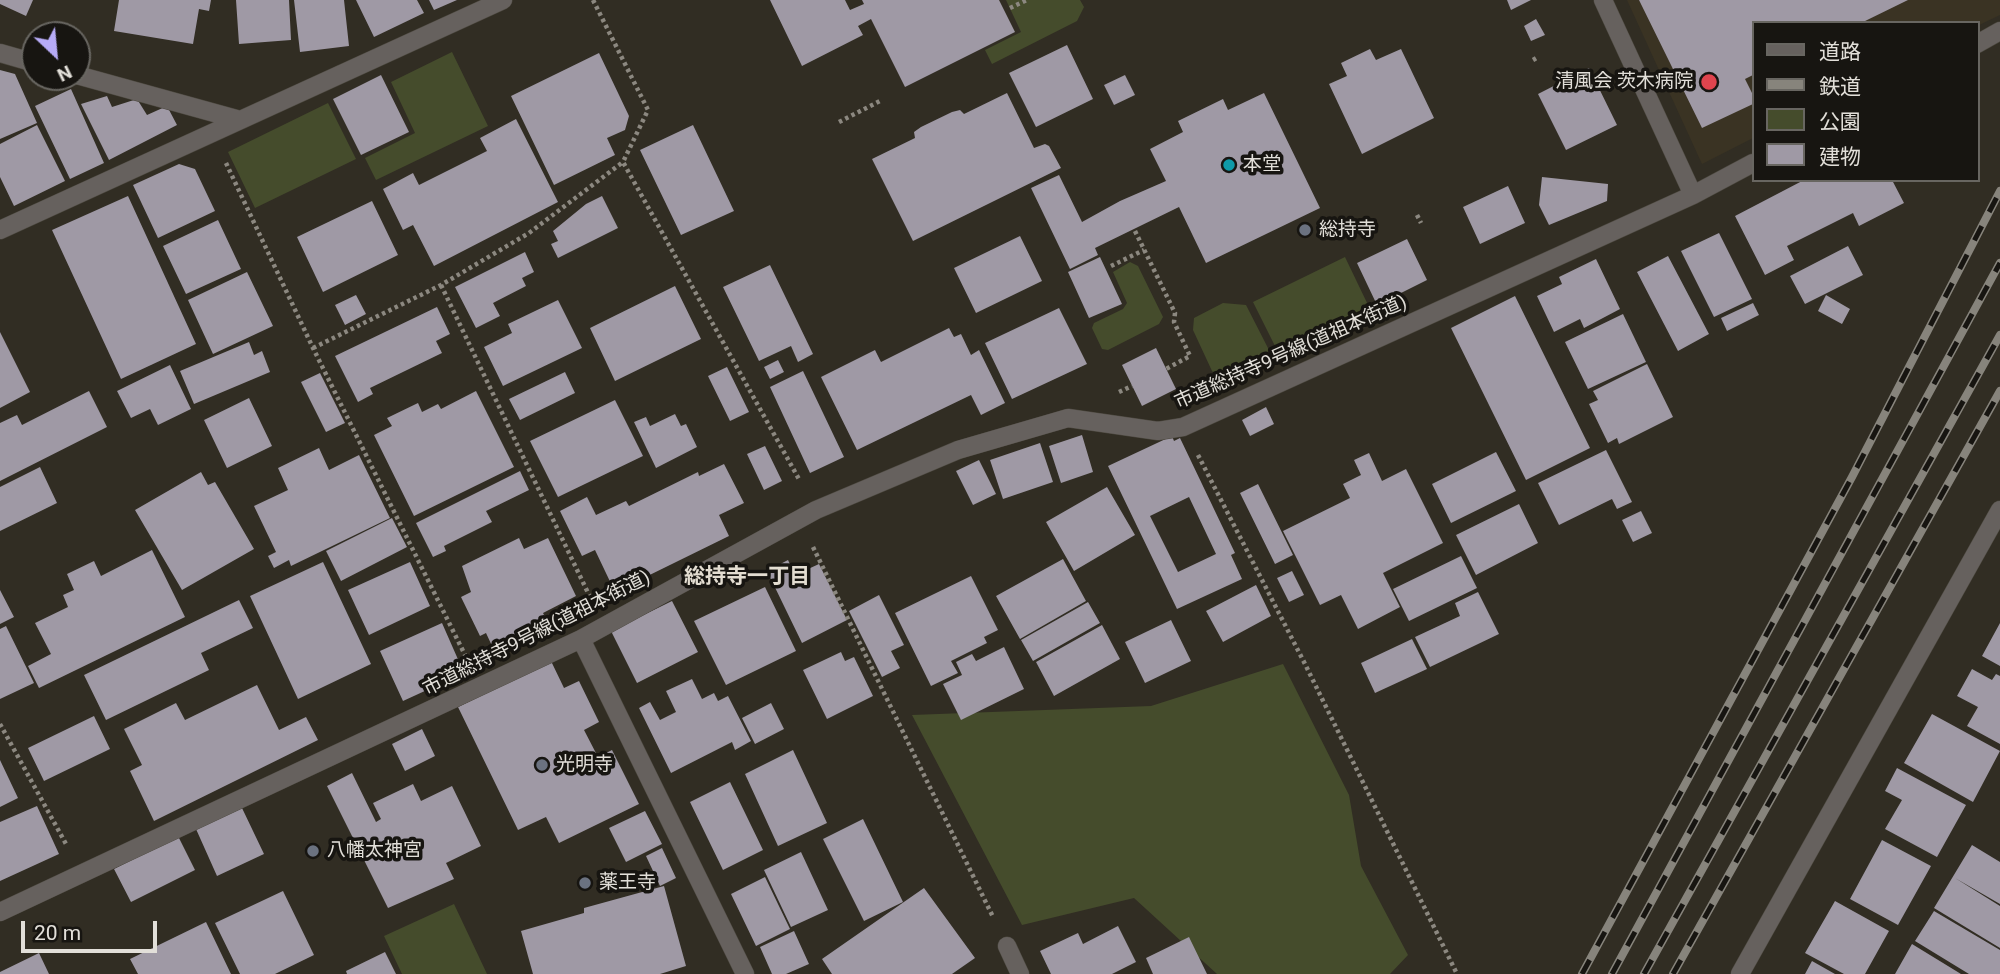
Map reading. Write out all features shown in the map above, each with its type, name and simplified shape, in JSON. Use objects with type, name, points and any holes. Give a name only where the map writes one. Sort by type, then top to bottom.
[{"type":"street","points":[[0,230],[503,0]]},
{"type":"street","points":[[1603,0],[1693,195]]},
{"type":"street","points":[[1979,43],[2000,32]]},
{"type":"street","points":[[0,53],[21,59]]},
{"type":"street","points":[[91,79],[240,120]]},
{"type":"street","name":"市道総持寺9号線(道祖本街道)","points":[[0,912],[482,688],[581,639],[808,515],[958,450],[1068,418],[1158,431],[1183,426],[1693,195],[1752,164]]},
{"type":"street","points":[[1740,974],[2000,510]]},
{"type":"street","points":[[581,639],[740,973]]},
{"type":"street","points":[[1007,946],[1020,974]]},
{"type":"path","points":[[313,348],[441,285],[529,233],[623,162],[648,110],[593,0]]},
{"type":"path","points":[[1010,8],[1027,0]]},
{"type":"path","points":[[839,122],[880,101]]},
{"type":"path","points":[[212,134],[313,348],[482,688]]},
{"type":"path","points":[[623,162],[808,515],[1007,946]]},
{"type":"path","points":[[1417,215],[1421,223]]},
{"type":"path","points":[[1135,231],[1175,313],[1174,322],[1190,356],[1166,369]]},
{"type":"path","points":[[1111,266],[1144,250]]},
{"type":"path","points":[[441,285],[604,626]]},
{"type":"path","points":[[1183,426],[1305,664],[1457,974]]},
{"type":"path","points":[[0,724],[81,873]]},
{"type":"shaded area","name":"清風会 茨木病院","points":[[1627,0],[2000,0],[2000,15],[1979,25],[1979,21],[1752,21],[1752,139],[1702,164]]},
{"type":"green space","points":[[1006,0],[1080,0],[1084,7],[1077,21],[992,64],[985,50],[1021,32]]},
{"type":"green space","points":[[452,52],[488,126],[376,180],[365,158],[415,133],[391,82]]},
{"type":"green space","points":[[328,103],[356,159],[255,208],[228,152]]},
{"type":"green space","points":[[1345,257],[1369,307],[1278,352],[1253,302]]},
{"type":"green space","points":[[1130,262],[1138,266],[1163,317],[1159,324],[1108,350],[1102,349],[1092,328],[1094,323],[1123,309],[1127,303],[1113,272]]},
{"type":"green space","points":[[1223,303],[1246,305],[1269,350],[1264,357],[1218,377],[1212,371],[1193,330],[1194,318]]},
{"type":"green space","points":[[1283,664],[1349,795],[1361,866],[1408,955],[1390,974],[1217,974],[1134,898],[1022,925],[912,715],[1151,706]]},
{"type":"green space","points":[[454,904],[487,974],[402,974],[384,936]]},
{"type":"building","points":[[0,0],[33,0],[26,16],[0,4]]},
{"type":"building","points":[[119,0],[211,0],[209,11],[199,9],[193,44],[114,31]]},
{"type":"building","points":[[236,0],[289,0],[291,40],[239,44]]},
{"type":"building","points":[[294,0],[344,0],[349,46],[300,52]]},
{"type":"building","points":[[356,0],[417,0],[424,13],[374,37]]},
{"type":"building","points":[[429,0],[457,0],[434,10]]},
{"type":"building","points":[[770,0],[845,0],[850,10],[864,4],[862,0],[999,0],[1015,32],[905,87],[871,19],[858,26],[863,35],[802,66]]},
{"type":"building","points":[[1507,0],[1531,0],[1511,10]]},
{"type":"building","name":"清風会 茨木病院","points":[[1639,0],[1908,0],[1865,21],[1752,21],[1752,76],[1745,79],[1752,93],[1752,104],[1702,128]]},
{"type":"building","points":[[1536,19],[1545,35],[1531,41],[1524,26]]},
{"type":"building","points":[[1067,45],[1093,99],[1036,127],[1009,73]]},
{"type":"building","points":[[1370,49],[1376,60],[1401,49],[1434,118],[1362,154],[1329,84],[1347,76],[1341,63]]},
{"type":"building","points":[[599,53],[629,116],[625,130],[607,138],[615,155],[554,185],[511,96]]},
{"type":"building","points":[[1589,68],[1617,125],[1566,150],[1538,94]]},
{"type":"building","points":[[0,70],[15,74],[37,123],[0,139]]},
{"type":"building","points":[[381,75],[409,132],[361,155],[333,99]]},
{"type":"building","points":[[1125,75],[1135,95],[1114,105],[1104,85]]},
{"type":"building","points":[[72,91],[104,163],[70,179],[35,106]]},
{"type":"building","points":[[1007,93],[1034,148],[1045,144],[1049,146],[1061,168],[913,241],[872,159],[915,138],[914,132],[921,127],[952,112],[960,110],[964,114]]},
{"type":"building","name":"本堂","points":[[1264,93],[1320,208],[1206,263],[1179,207],[1095,248],[1098,255],[1070,269],[1031,188],[1059,175],[1082,222],[1120,201],[1166,181],[1150,149],[1183,132],[1178,121],[1223,99],[1228,110]]},
{"type":"building","points":[[107,96],[112,107],[137,99],[147,115],[167,106],[177,125],[109,160],[81,104]]},
{"type":"building","points":[[516,119],[558,202],[434,266],[413,225],[403,230],[383,189],[413,173],[419,185],[487,151],[480,138]]},
{"type":"building","points":[[37,125],[65,181],[14,206],[0,177],[0,144]]},
{"type":"building","points":[[693,125],[734,211],[681,235],[640,150]]},
{"type":"building","points":[[179,164],[195,169],[215,211],[158,238],[133,185]]},
{"type":"building","points":[[1542,177],[1608,184],[1607,201],[1549,225],[1539,205]]},
{"type":"building","points":[[1800,182],[1893,182],[1904,203],[1859,226],[1853,213],[1787,246],[1794,260],[1765,275],[1735,216]]},
{"type":"building","points":[[1508,186],[1525,223],[1480,244],[1463,207]]},
{"type":"building","points":[[128,196],[196,344],[121,379],[52,230]]},
{"type":"building","points":[[602,196],[618,228],[558,258],[551,244],[558,241],[553,231],[586,204]]},
{"type":"building","points":[[372,201],[398,255],[323,292],[297,237]]},
{"type":"building","points":[[218,220],[241,269],[186,294],[163,246]]},
{"type":"building","points":[[1719,233],[1752,299],[1714,317],[1681,251]]},
{"type":"building","points":[[1020,236],[1042,281],[976,313],[954,268]]},
{"type":"building","points":[[1407,239],[1427,280],[1377,305],[1357,263]]},
{"type":"building","points":[[1848,246],[1863,275],[1805,304],[1790,276]]},
{"type":"building","points":[[525,252],[534,272],[522,278],[526,286],[493,303],[500,316],[476,328],[455,287]]},
{"type":"building","points":[[1668,256],[1709,334],[1678,351],[1637,272]]},
{"type":"building","points":[[1100,257],[1122,304],[1089,318],[1068,272]]},
{"type":"building","points":[[1596,259],[1620,309],[1584,328],[1580,319],[1554,332],[1537,296],[1562,284],[1559,277]]},
{"type":"building","points":[[770,265],[813,354],[798,362],[791,346],[759,361],[723,287]]},
{"type":"building","points":[[247,272],[273,326],[213,354],[188,300]]},
{"type":"building","points":[[675,286],[701,339],[615,381],[590,328]]},
{"type":"building","points":[[356,295],[366,314],[345,325],[335,305]]},
{"type":"building","points":[[1826,295],[1850,309],[1842,324],[1818,311]]},
{"type":"building","points":[[1515,296],[1590,448],[1526,480],[1451,328]]},
{"type":"building","points":[[558,300],[582,348],[503,386],[484,347],[512,333],[508,324]]},
{"type":"building","points":[[1753,303],[1759,315],[1727,331],[1721,318]]},
{"type":"building","points":[[437,307],[450,334],[436,341],[442,353],[370,388],[373,394],[358,402],[335,356]]},
{"type":"building","points":[[1059,308],[1087,364],[1012,399],[985,343]]},
{"type":"building","points":[[1623,314],[1646,362],[1588,389],[1565,342]]},
{"type":"building","points":[[949,328],[954,337],[961,334],[971,355],[979,350],[1005,403],[981,415],[971,395],[857,450],[821,377],[875,350],[881,362]]},
{"type":"building","points":[[0,332],[30,392],[0,408]]},
{"type":"building","points":[[249,342],[254,355],[262,351],[270,372],[194,404],[180,371]]},
{"type":"building","points":[[1156,348],[1176,389],[1142,406],[1122,365]]},
{"type":"building","points":[[778,360],[784,372],[770,379],[764,367]]},
{"type":"building","points":[[1647,364],[1673,417],[1619,444],[1617,438],[1608,443],[1589,404],[1598,400],[1593,391]]},
{"type":"building","points":[[170,365],[191,409],[158,425],[150,409],[131,418],[117,391]]},
{"type":"building","points":[[727,367],[749,412],[730,421],[708,376]]},
{"type":"building","points":[[803,371],[844,457],[810,473],[770,387]]},
{"type":"building","points":[[565,372],[575,393],[520,420],[509,399]]},
{"type":"building","points":[[320,373],[345,423],[326,432],[301,382]]},
{"type":"building","points":[[89,391],[107,427],[0,481],[0,423],[17,415],[22,425]]},
{"type":"building","points":[[476,391],[514,467],[414,516],[374,435],[392,426],[387,418],[418,403],[422,412],[438,404],[441,409]]},
{"type":"building","points":[[249,398],[272,446],[227,468],[204,420]]},
{"type":"building","points":[[615,400],[643,456],[558,497],[530,441]]},
{"type":"building","points":[[1266,407],[1274,424],[1250,436],[1242,420]]},
{"type":"building","points":[[675,414],[681,426],[686,424],[697,447],[656,468],[634,422],[646,417],[650,426]]},
{"type":"building","points":[[1082,435],[1093,472],[1061,483],[1049,446]]},
{"type":"building","points":[[1172,436],[1174,441],[1180,438],[1235,553],[1231,555],[1242,579],[1177,609],[1108,466]],"holes":[[[1189,497],[1216,554],[1178,572],[1150,516]]]},
{"type":"building","points":[[1040,443],[1053,482],[1003,499],[990,460]]},
{"type":"building","points":[[765,446],[782,481],[764,490],[747,454]]},
{"type":"building","points":[[319,448],[329,470],[359,455],[390,518],[291,566],[289,560],[274,568],[268,556],[276,552],[254,506],[288,490],[278,468]]},
{"type":"building","points":[[1606,450],[1632,502],[1617,509],[1612,499],[1559,525],[1538,483]]},
{"type":"building","points":[[1496,452],[1516,491],[1451,523],[1432,484]]},
{"type":"building","points":[[1369,453],[1382,481],[1406,469],[1443,543],[1383,573],[1400,607],[1358,629],[1341,595],[1320,605],[1283,531],[1350,498],[1343,484],[1361,475],[1354,460]]},
{"type":"building","points":[[979,460],[996,494],[973,505],[956,471]]},
{"type":"building","points":[[724,464],[744,503],[719,515],[729,536],[615,592],[595,550],[582,556],[560,511],[587,497],[596,515],[626,501],[629,506],[698,472],[699,476]]},
{"type":"building","points":[[40,467],[57,503],[0,531],[0,487]]},
{"type":"building","points":[[520,471],[529,490],[486,511],[492,522],[444,546],[446,551],[433,557],[416,523]]},
{"type":"building","points":[[201,472],[208,485],[215,482],[254,549],[182,590],[135,510]]},
{"type":"building","points":[[1258,484],[1293,555],[1275,564],[1240,493]]},
{"type":"building","points":[[1107,487],[1135,535],[1074,571],[1046,522]]},
{"type":"building","points":[[1519,504],[1538,543],[1476,575],[1456,535]]},
{"type":"building","points":[[1641,511],[1652,533],[1633,542],[1622,520]]},
{"type":"building","points":[[392,518],[407,547],[341,581],[326,551]]},
{"type":"building","points":[[519,538],[524,549],[548,538],[576,596],[543,613],[546,619],[528,628],[530,630],[493,648],[486,633],[480,636],[461,597],[471,592],[462,566]]},
{"type":"building","points":[[152,550],[185,617],[39,688],[28,666],[51,654],[35,623],[68,607],[63,595],[74,590],[67,574],[94,561],[101,576]]},
{"type":"building","points":[[1461,556],[1477,588],[1409,621],[1393,589]]},
{"type":"building","points":[[1063,559],[1086,601],[1020,639],[996,596]]},
{"type":"building","points":[[788,560],[795,575],[819,564],[847,620],[802,643],[767,571]]},
{"type":"building","points":[[323,562],[371,664],[298,699],[250,596]]},
{"type":"building","points":[[410,562],[430,606],[369,635],[348,590]]},
{"type":"building","points":[[1292,571],[1304,595],[1289,602],[1277,578]]},
{"type":"building","points":[[971,576],[998,630],[984,637],[987,643],[951,661],[958,673],[931,686],[895,613]]},
{"type":"building","points":[[1256,585],[1271,616],[1223,642],[1206,611]]},
{"type":"building","points":[[765,587],[796,651],[726,685],[694,621]]},
{"type":"building","points":[[0,590],[14,617],[0,624]]},
{"type":"building","points":[[1478,592],[1499,634],[1430,667],[1415,637],[1460,616],[1455,603]]},
{"type":"building","points":[[879,595],[904,645],[891,651],[900,668],[882,677],[849,611]]},
{"type":"building","points":[[239,600],[253,628],[201,653],[209,670],[106,720],[84,675]]},
{"type":"building","points":[[672,601],[698,652],[637,683],[611,631]]},
{"type":"building","points":[[1088,602],[1100,623],[1033,661],[1021,640]]},
{"type":"building","points":[[1171,620],[1191,661],[1145,683],[1125,642]]},
{"type":"building","points":[[442,623],[464,673],[403,701],[380,651]]},
{"type":"building","points":[[2000,623],[2000,666],[1982,656]]},
{"type":"building","points":[[1102,625],[1120,659],[1054,696],[1036,662]]},
{"type":"building","points":[[6,626],[34,683],[0,699],[0,629]]},
{"type":"building","points":[[1412,639],[1427,669],[1375,693],[1361,663]]},
{"type":"building","points":[[1004,647],[1024,689],[961,720],[943,684],[962,675],[956,662],[972,654],[976,661]]},
{"type":"building","points":[[841,652],[845,661],[854,657],[873,696],[827,719],[803,670]]},
{"type":"building","name":"光明寺","points":[[551,661],[564,688],[579,681],[599,722],[584,730],[598,757],[612,750],[639,804],[559,843],[546,817],[518,830],[458,707]]},
{"type":"building","points":[[1972,669],[1992,680],[1996,674],[2000,676],[2000,744],[1967,726],[1978,707],[1957,696]]},
{"type":"building","points":[[692,679],[702,699],[714,693],[718,701],[728,696],[751,741],[735,750],[732,742],[671,773],[639,708],[650,702],[660,720],[676,712],[666,691]]},
{"type":"building","points":[[257,685],[279,730],[306,717],[318,740],[154,821],[130,771],[142,765],[124,729],[176,703],[185,720]]},
{"type":"building","points":[[771,703],[784,729],[755,744],[742,718]]},
{"type":"building","points":[[1932,714],[2000,751],[1973,802],[1904,763]]},
{"type":"building","points":[[94,716],[110,749],[44,781],[28,748]]},
{"type":"building","points":[[422,729],[435,756],[405,771],[392,744]]},
{"type":"building","points":[[793,750],[827,823],[778,846],[745,774]]},
{"type":"building","points":[[0,760],[18,798],[0,807]]},
{"type":"building","points":[[1897,768],[1966,805],[1937,857],[1885,829],[1902,800],[1885,791]]},
{"type":"building","points":[[352,773],[376,822],[381,819],[373,803],[413,784],[421,801],[452,786],[481,846],[446,863],[454,879],[388,908],[327,786]]},
{"type":"building","points":[[730,782],[763,850],[723,870],[690,802]]},
{"type":"building","points":[[37,806],[59,854],[0,881],[0,822]]},
{"type":"building","points":[[242,808],[264,854],[217,876],[196,829]]},
{"type":"building","points":[[645,811],[662,844],[626,862],[609,828]]},
{"type":"building","points":[[863,819],[903,902],[864,921],[823,839]]},
{"type":"building","points":[[178,836],[195,870],[131,902],[114,869]]},
{"type":"building","points":[[1882,840],[1931,866],[1898,925],[1850,899]]},
{"type":"building","points":[[1972,845],[2000,862],[2000,904],[1955,878],[2000,906],[2000,948],[1934,908]]},
{"type":"building","points":[[662,848],[676,878],[660,886],[646,856]]},
{"type":"building","points":[[801,852],[828,910],[791,927],[764,870]]},
{"type":"building","points":[[765,877],[790,929],[756,946],[731,894]]},
{"type":"building","points":[[664,886],[686,966],[660,974],[533,974],[521,931],[584,913],[584,908]]},
{"type":"building","points":[[924,888],[975,958],[952,974],[832,974],[822,959]]},
{"type":"building","points":[[283,891],[314,955],[275,974],[240,974],[215,923]]},
{"type":"building","points":[[1835,901],[1889,931],[1865,974],[1844,974],[1805,953]]},
{"type":"building","points":[[1934,911],[2000,950],[2000,974],[1969,974],[1915,941]]},
{"type":"building","points":[[206,922],[231,974],[138,974],[130,959]]},
{"type":"building","points":[[1118,926],[1136,962],[1112,974],[1051,974],[1040,951],[1078,933],[1083,944]]},
{"type":"building","points":[[794,931],[809,964],[786,974],[772,974],[760,947]]},
{"type":"building","points":[[1189,937],[1207,974],[1153,974],[1146,958]]},
{"type":"building","points":[[1912,944],[1961,974],[1895,974]]},
{"type":"building","points":[[385,952],[396,974],[347,974],[346,971]]},
{"type":"building","points":[[39,953],[49,974],[0,974],[0,972]]},
{"type":"building","points":[[1812,961],[1835,974],[1805,974]]},
{"type":"railway","points":[[1582,974],[1852,477],[2000,191]]},
{"type":"railway","points":[[1612,974],[2000,263]]},
{"type":"railway","points":[[1644,974],[2000,335]]},
{"type":"railway","points":[[1673,974],[2000,391]]},
{"type":"place","name":"清風会 茨木病院","points":[[1709,82]]},
{"type":"place","name":"本堂","points":[[1229,165]]},
{"type":"place","name":"総持寺","points":[[1305,230]]},
{"type":"place","name":"光明寺","points":[[542,765]]},
{"type":"place","name":"八幡太神宮","points":[[313,851]]},
{"type":"place","name":"薬王寺","points":[[585,883]]},
{"type":"district","name":"総持寺一丁目","points":[[747,578]]}]
